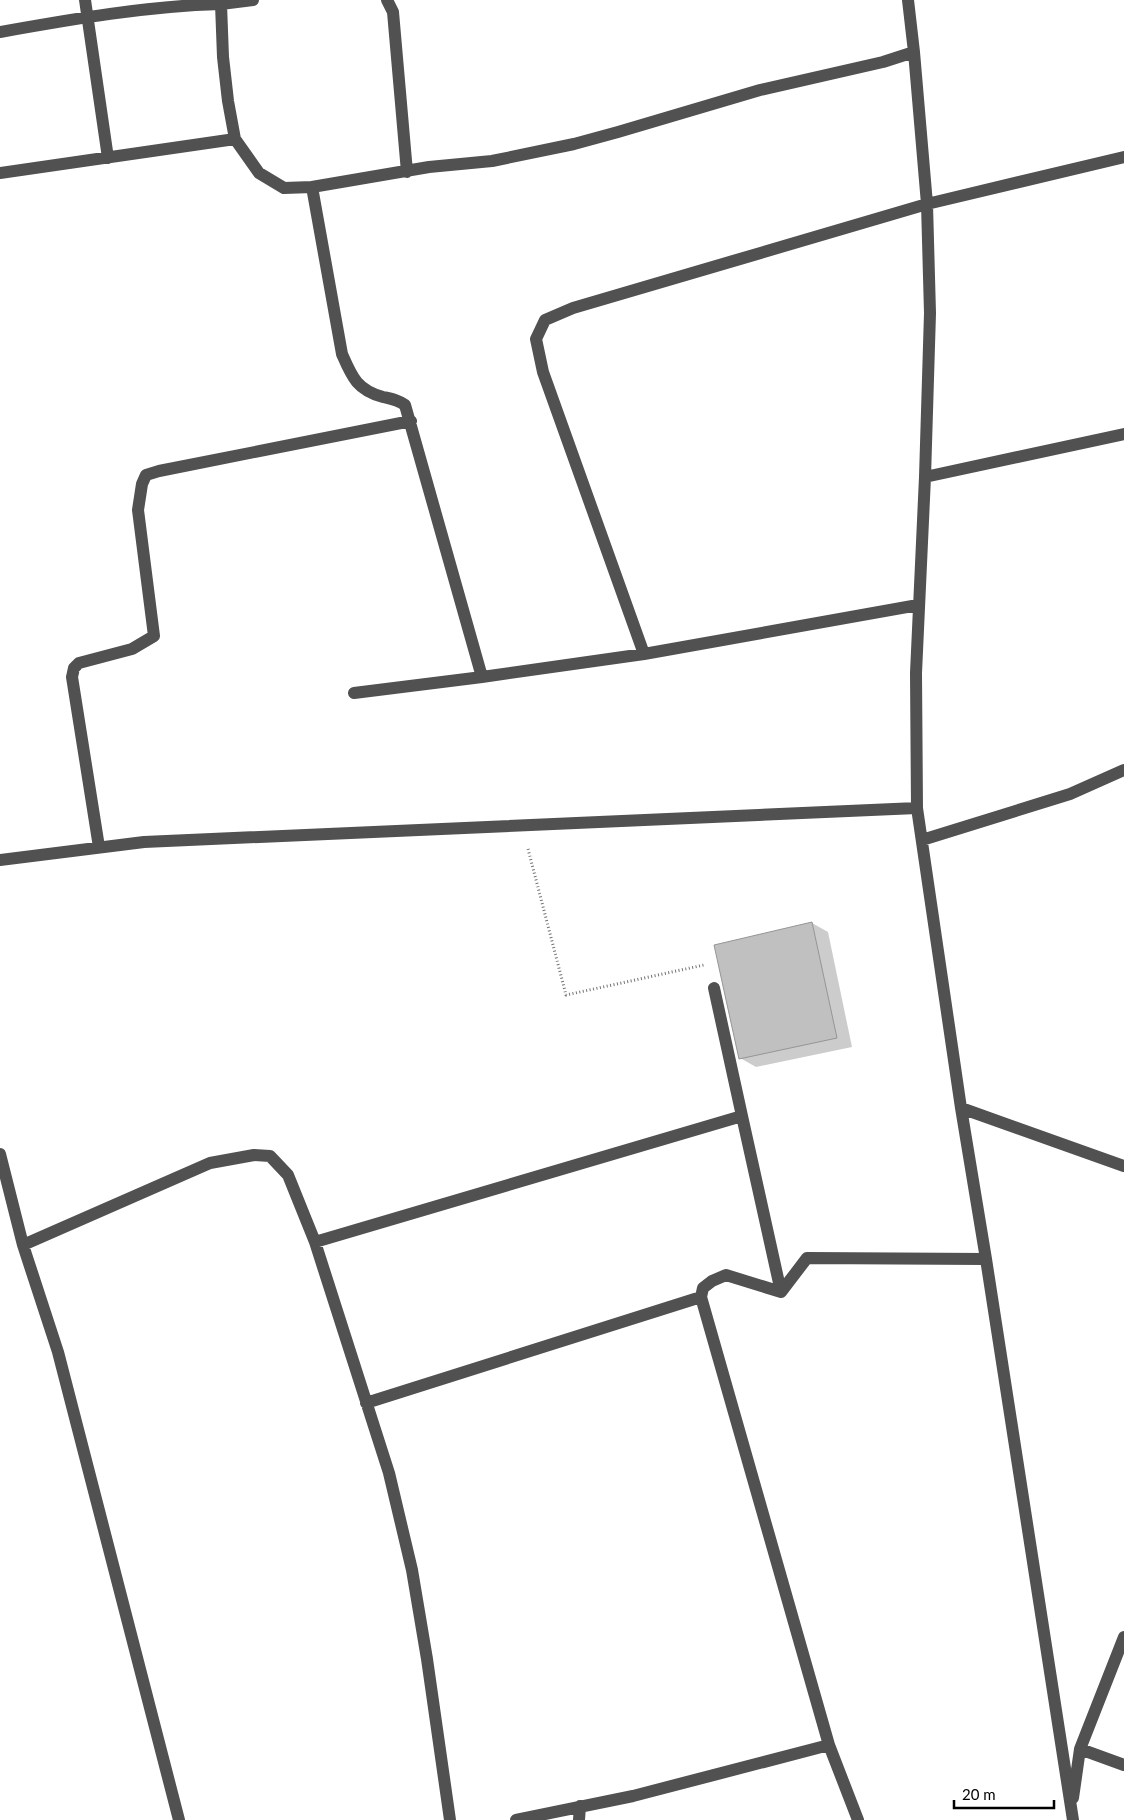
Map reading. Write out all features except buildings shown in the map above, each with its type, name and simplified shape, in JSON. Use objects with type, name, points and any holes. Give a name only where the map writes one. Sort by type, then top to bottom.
[{"type":"street","points":[[85,0],[108,158]]},
{"type":"street","points":[[0,32],[87,17],[193,3],[221,4],[253,0]]},
{"type":"street","points":[[387,0],[393,12],[407,172]]},
{"type":"street","points":[[908,0],[927,204],[930,313],[916,673],[917,808],[961,1108],[1072,1815]]},
{"type":"street","points":[[221,4],[224,65],[235,139],[259,174],[284,188],[312,187],[429,167],[492,161],[574,144],[760,90],[883,62],[914,52]]},
{"type":"street","points":[[0,173],[235,139]]},
{"type":"street","points":[[644,654],[543,372],[536,339],[545,320],[573,308],[927,204],[1124,157]]},
{"type":"street","points":[[312,187],[342,354],[353,379],[365,391],[395,398],[405,405],[482,677]]},
{"type":"street","points":[[98,847],[72,677],[74,668],[79,662],[132,649],[154,636],[138,510],[142,484],[146,476],[159,470],[411,421]]},
{"type":"street","points":[[925,477],[1124,434]]},
{"type":"street","points":[[354,693],[644,654],[918,605]]},
{"type":"street","points":[[922,840],[1070,794],[1124,770]]},
{"type":"street","points":[[0,860],[144,842],[917,808]]},
{"type":"street","points":[[714,988],[781,1292]]},
{"type":"street","points":[[961,1108],[1124,1166]]},
{"type":"street","points":[[316,1242],[742,1116]]},
{"type":"street","points":[[0,1154],[23,1245],[58,1352],[179,1820]]},
{"type":"street","points":[[23,1245],[210,1163],[254,1155],[270,1156],[288,1175],[316,1242],[388,1473],[412,1570],[450,1820]]},
{"type":"street","points":[[781,1292],[807,1258],[986,1259]]},
{"type":"street","points":[[781,1292],[726,1275],[712,1281],[703,1288],[701,1297],[830,1745],[858,1820]]},
{"type":"street","points":[[366,1403],[701,1297]]},
{"type":"street","points":[[1072,1815],[1080,1749],[1124,1637]]},
{"type":"street","points":[[516,1820],[633,1796],[830,1745]]},
{"type":"street","points":[[1080,1749],[1124,1765]]},
{"type":"street","points":[[579,1820],[580,1806]]},
{"type":"path","points":[[522,824],[566,995],[710,963],[714,988]]}]
